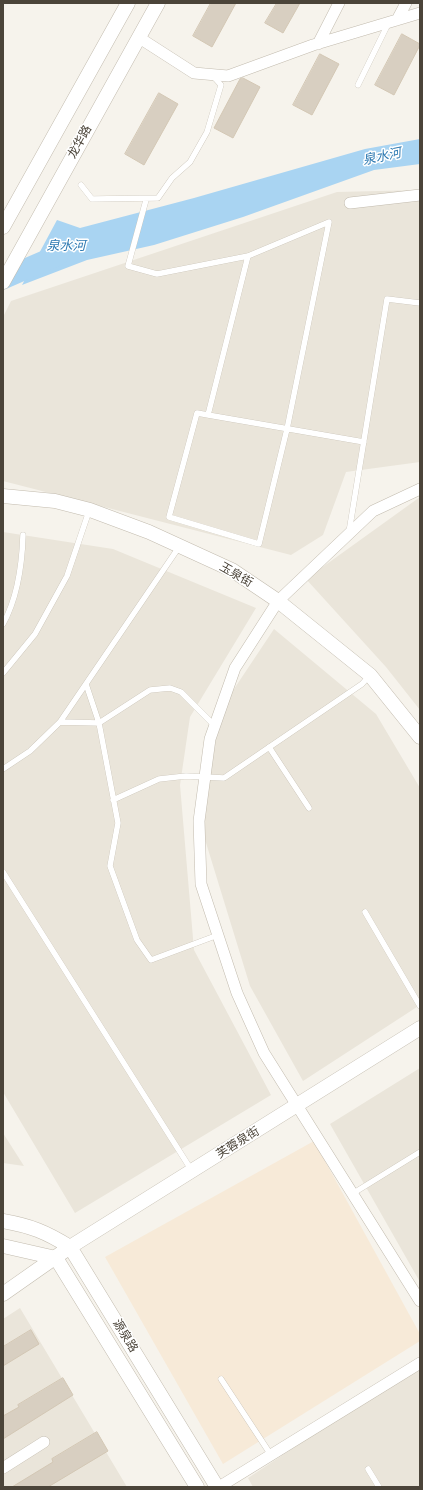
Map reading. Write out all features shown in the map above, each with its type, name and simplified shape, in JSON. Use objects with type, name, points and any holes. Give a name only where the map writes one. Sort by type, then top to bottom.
[{"type":"street","points":[[3,227],[128,3]]},
{"type":"street","name":"龙华路","points":[[3,282],[158,3]]},
{"type":"street","points":[[318,44],[339,3]]},
{"type":"street","points":[[393,21],[406,3]]},
{"type":"street","points":[[138,37],[194,73],[228,76],[318,44],[420,13]]},
{"type":"street","points":[[350,203],[420,195]]},
{"type":"street","points":[[420,489],[373,511],[278,601],[235,668],[210,739],[199,820],[201,884],[237,993],[264,1053],[420,1301]]},
{"type":"street","name":"玉泉街","points":[[3,496],[55,501],[90,510],[149,532],[232,570],[278,601],[370,675],[420,737]]},
{"type":"street","name":"芙蓉泉街","points":[[3,1294],[70,1247],[420,1028]]},
{"type":"street","name":"源泉路","points":[[3,1221],[22,1224],[47,1232],[70,1247],[218,1487]]},
{"type":"street","points":[[3,1246],[56,1258]]},
{"type":"street","name":"源泉路","points":[[56,1258],[197,1487]]},
{"type":"street","points":[[218,1487],[420,1362]]},
{"type":"street","points":[[3,1468],[44,1442]]},
{"type":"lane","points":[[358,85],[393,21]]},
{"type":"lane","points":[[81,184],[92,199],[146,200],[158,198],[172,178],[190,162],[207,132],[221,85],[212,75]]},
{"type":"lane","points":[[146,200],[128,266],[157,274],[248,256],[329,222],[286,429],[259,544],[169,517],[198,413],[286,429],[364,442]]},
{"type":"lane","points":[[208,415],[248,256]]},
{"type":"lane","points":[[348,534],[388,299],[420,304]]},
{"type":"lane","points":[[3,673],[35,634],[67,576],[90,510]]},
{"type":"lane","points":[[4,622],[12,608],[19,580],[23,535]]},
{"type":"lane","points":[[3,769],[30,751],[60,722],[180,546]]},
{"type":"lane","points":[[113,800],[159,780],[186,776],[224,778],[362,684],[370,675]]},
{"type":"lane","points":[[86,684],[99,723],[118,823],[110,866],[137,940],[151,960],[218,935]]},
{"type":"lane","points":[[60,722],[99,723],[150,690],[170,688],[182,692],[215,726]]},
{"type":"lane","points":[[269,747],[309,808]]},
{"type":"lane","points":[[3,872],[192,1171]]},
{"type":"lane","points":[[366,912],[420,1006]]},
{"type":"lane","points":[[352,1194],[420,1152]]},
{"type":"lane","points":[[221,1379],[271,1455]]},
{"type":"lane","points":[[368,1469],[379,1487]]},
{"type":"shaded area","points":[[420,190],[420,462],[346,472],[323,535],[291,555],[3,481],[3,317],[11,301],[337,192]]},
{"type":"shaded area","points":[[420,497],[420,710],[386,667],[306,579]]},
{"type":"shaded area","points":[[3,532],[113,549],[256,608],[190,717],[180,785],[194,950],[271,1095],[75,1213],[3,1092]]},
{"type":"shaded area","points":[[274,629],[376,714],[420,788],[420,1005],[303,1081],[250,986],[199,820],[214,719]]},
{"type":"shaded area","points":[[420,1068],[420,1282],[330,1124]]},
{"type":"shaded area","points":[[3,1133],[24,1166],[3,1163]]},
{"type":"shaded area","points":[[314,1141],[420,1334],[420,1341],[223,1464],[105,1257]]},
{"type":"shaded area","points":[[20,1308],[127,1487],[3,1487],[3,1319]]},
{"type":"shaded area","points":[[420,1364],[420,1487],[253,1487],[248,1478]]},
{"type":"water","name":"泉水河","points":[[420,139],[420,164],[374,170],[243,217],[154,245],[87,260],[22,285],[57,220],[80,228],[194,198],[365,149]]},
{"type":"building","points":[[211,3],[236,3],[212,47],[193,36]]},
{"type":"building","points":[[277,3],[300,3],[283,33],[265,23]]},
{"type":"building","points":[[402,34],[420,45],[394,95],[375,85]]},
{"type":"building","points":[[320,54],[339,64],[312,115],[293,105]]},
{"type":"building","points":[[243,78],[260,87],[233,138],[214,128],[240,79]]},
{"type":"building","points":[[159,93],[178,104],[144,165],[125,154]]},
{"type":"building","points":[[31,1330],[39,1344],[3,1366],[3,1347]]},
{"type":"building","points":[[63,1378],[73,1395],[3,1439],[3,1416],[19,1407],[18,1405]]},
{"type":"building","points":[[97,1432],[108,1451],[48,1487],[12,1487],[53,1462],[52,1459]]},
{"type":"waterway","name":"泉水河","points":[[3,279],[58,255]]}]
